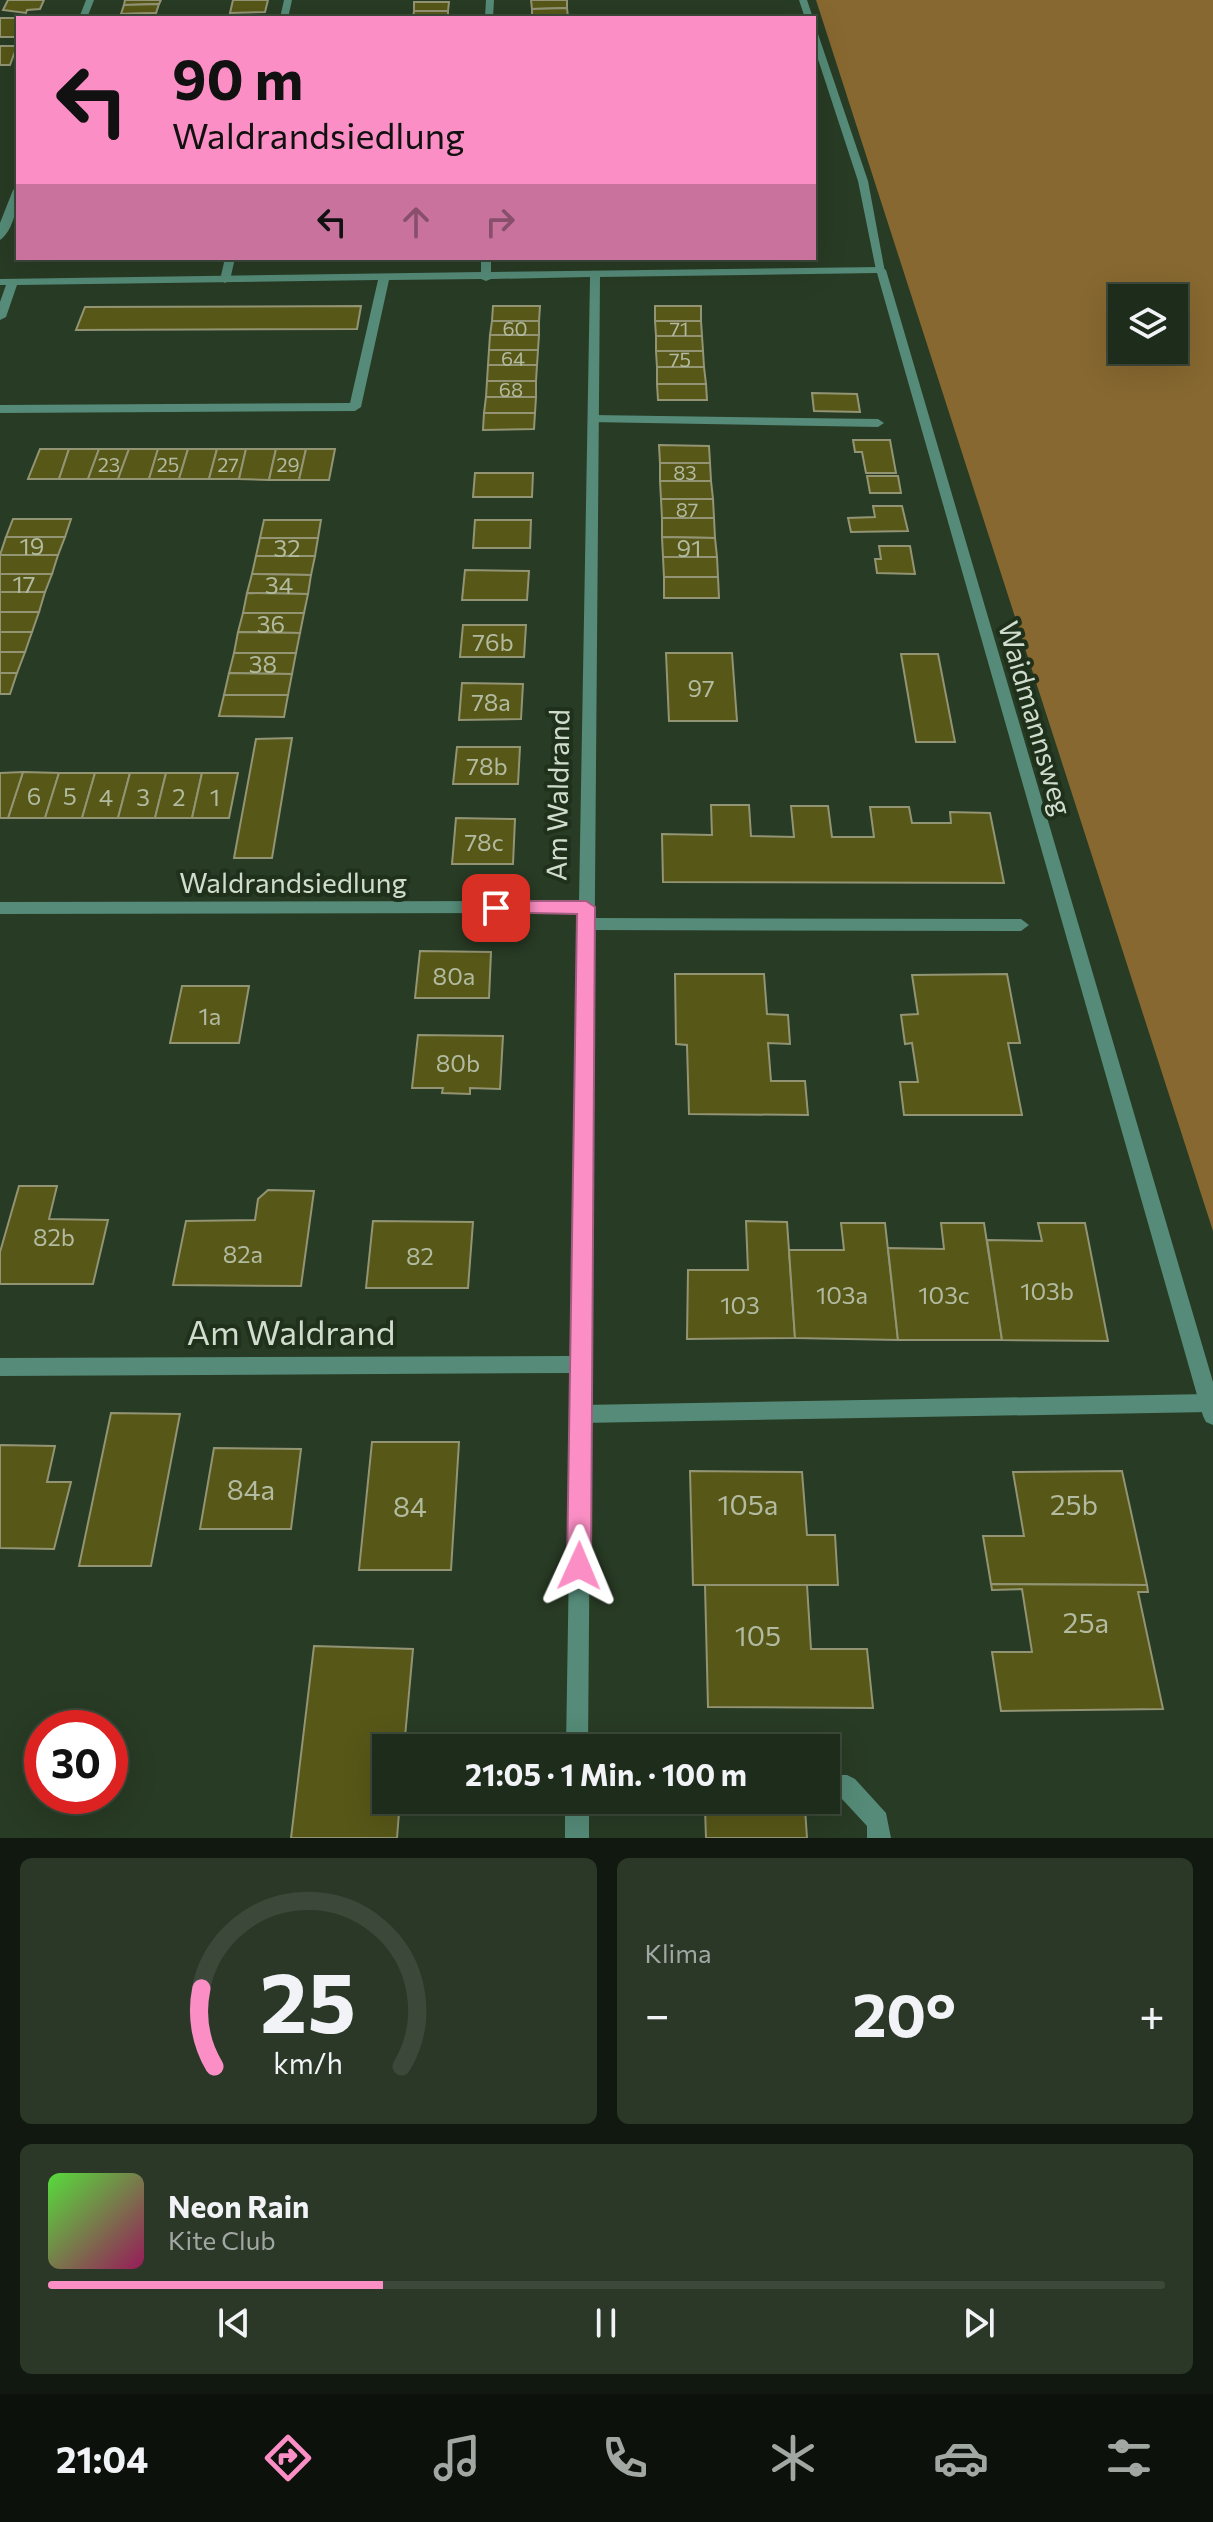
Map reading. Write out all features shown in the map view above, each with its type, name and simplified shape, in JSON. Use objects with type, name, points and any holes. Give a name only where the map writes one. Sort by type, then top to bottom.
[{"type":"street","name":"Waidmannsweg","points":[[816,40],[863,181],[881,270],[1211,1410]]},
{"type":"street","points":[[0,237],[16,195]]},
{"type":"street","points":[[225,280],[230,260]]},
{"type":"street","points":[[486,260],[486,278]]},
{"type":"street","points":[[0,282],[486,278],[881,270]]},
{"type":"street","name":"Am Waldrand","points":[[577,1734],[595,275]]},
{"type":"street","points":[[0,409],[355,407],[384,279]]},
{"type":"street","points":[[0,317],[13,282]]},
{"type":"street","points":[[592,419],[878,423]]},
{"type":"street","name":"Waldrandsiedlung","points":[[0,908],[1021,925]]},
{"type":"street","name":"Am Waldrand","points":[[0,1367],[582,1364]]},
{"type":"street","points":[[581,1414],[1211,1410]]},
{"type":"street","points":[[840,1787],[847,1787],[878,1821],[879,1838]]},
{"type":"street","points":[[577,1814],[577,1838]]},
{"type":"shaded area","points":[[816,0],[1213,0],[1213,1231]]},
{"type":"building","points":[[8,0],[44,0],[40,9],[27,10],[26,13],[3,10]]},
{"type":"building","points":[[125,0],[161,0],[159,4],[124,5]]},
{"type":"building","points":[[233,0],[268,0],[265,12],[230,13]]},
{"type":"building","points":[[531,0],[567,0],[567,8],[532,9]]},
{"type":"building","points":[[414,2],[449,2],[448,11],[414,11]]},
{"type":"building","points":[[159,4],[156,13],[121,14],[124,5]]},
{"type":"building","points":[[567,8],[568,16],[532,16],[532,9]]},
{"type":"building","points":[[414,11],[448,11],[448,16],[413,16]]},
{"type":"building","points":[[156,13],[155,16],[121,14]]},
{"type":"building","points":[[0,18],[16,18],[16,37],[0,37]]},
{"type":"building","points":[[0,46],[16,46],[10,65],[0,65]]},
{"type":"building","points":[[361,306],[357,329],[76,330],[85,307]]},
{"type":"building","points":[[493,306],[540,306],[539,321],[492,321]]},
{"type":"building","points":[[655,306],[701,306],[701,321],[655,321]]},
{"type":"building","points":[[492,321],[539,321],[539,335],[490,335]]},
{"type":"building","points":[[655,321],[701,321],[702,336],[656,336]]},
{"type":"building","points":[[490,335],[539,335],[538,350],[489,350]]},
{"type":"building","points":[[656,336],[702,336],[703,351],[656,351]]},
{"type":"building","points":[[489,350],[538,350],[537,365],[488,365]]},
{"type":"building","points":[[656,351],[703,351],[704,367],[657,367]]},
{"type":"building","points":[[488,365],[537,365],[536,381],[487,381]]},
{"type":"building","points":[[657,367],[704,367],[706,384],[657,384]]},
{"type":"building","points":[[487,381],[536,381],[536,397],[486,397]]},
{"type":"building","points":[[657,384],[706,384],[707,400],[658,400]]},
{"type":"building","points":[[812,393],[857,394],[860,412],[814,411]]},
{"type":"building","points":[[486,397],[536,397],[535,413],[484,413]]},
{"type":"building","points":[[484,413],[535,413],[534,429],[483,430]]},
{"type":"building","points":[[853,440],[890,440],[896,473],[866,473],[862,452],[855,452]]},
{"type":"building","points":[[659,445],[709,446],[710,463],[660,463]]},
{"type":"building","points":[[40,449],[69,449],[59,479],[28,479]]},
{"type":"building","points":[[69,449],[99,449],[88,479],[59,479]]},
{"type":"building","points":[[99,449],[129,449],[118,479],[88,479]]},
{"type":"building","points":[[129,449],[158,449],[149,479],[118,479]]},
{"type":"building","points":[[158,449],[188,449],[179,479],[149,479]]},
{"type":"building","points":[[188,449],[217,449],[209,479],[179,479]]},
{"type":"building","points":[[217,449],[246,449],[239,479],[209,479]]},
{"type":"building","points":[[246,449],[276,449],[269,480],[239,479]]},
{"type":"building","points":[[276,449],[306,449],[299,480],[269,480]]},
{"type":"building","points":[[306,449],[335,449],[329,480],[299,480]]},
{"type":"building","points":[[660,463],[710,463],[711,481],[660,481]]},
{"type":"building","points":[[475,473],[533,473],[532,497],[473,497]]},
{"type":"building","points":[[867,476],[898,476],[901,493],[870,493]]},
{"type":"building","points":[[660,481],[711,481],[713,499],[661,499]]},
{"type":"building","points":[[661,499],[713,499],[714,518],[662,518]]},
{"type":"building","points":[[873,506],[902,506],[908,531],[851,532],[848,518],[875,517]]},
{"type":"building","points":[[662,518],[714,518],[715,538],[662,537]]},
{"type":"building","points":[[13,519],[71,519],[65,537],[6,537]]},
{"type":"building","points":[[264,520],[321,520],[318,538],[260,538]]},
{"type":"building","points":[[475,520],[531,520],[530,548],[473,548]]},
{"type":"building","points":[[6,537],[65,537],[58,555],[0,555]]},
{"type":"building","points":[[662,537],[715,538],[717,557],[663,557]]},
{"type":"building","points":[[260,538],[318,538],[315,556],[256,556]]},
{"type":"building","points":[[879,546],[910,546],[915,574],[877,573],[875,559],[881,559]]},
{"type":"building","points":[[0,555],[58,555],[52,574],[0,574]]},
{"type":"building","points":[[256,556],[315,556],[311,575],[252,574]]},
{"type":"building","points":[[663,557],[717,557],[718,577],[664,577]]},
{"type":"building","points":[[465,570],[529,571],[527,600],[462,600]]},
{"type":"building","points":[[0,574],[52,574],[45,592],[0,592]]},
{"type":"building","points":[[252,574],[311,575],[308,594],[247,593]]},
{"type":"building","points":[[664,577],[718,577],[719,598],[664,598]]},
{"type":"building","points":[[0,592],[45,592],[39,612],[0,612]]},
{"type":"building","points":[[247,593],[308,594],[304,613],[243,613]]},
{"type":"building","points":[[0,612],[39,612],[32,632],[0,632]]},
{"type":"building","points":[[243,613],[304,613],[300,633],[238,632]]},
{"type":"building","points":[[463,625],[526,625],[524,657],[460,657]]},
{"type":"building","points":[[0,632],[32,632],[25,652],[0,652]]},
{"type":"building","points":[[238,632],[300,633],[296,653],[234,653]]},
{"type":"building","points":[[0,652],[25,652],[17,673],[0,673]]},
{"type":"building","points":[[234,653],[296,653],[292,674],[229,673]]},
{"type":"building","points":[[666,653],[732,653],[737,721],[669,721]]},
{"type":"building","points":[[901,654],[938,654],[955,742],[916,742]]},
{"type":"building","points":[[0,673],[17,673],[10,694],[0,694]]},
{"type":"building","points":[[229,673],[292,674],[288,695],[224,695]]},
{"type":"building","points":[[462,683],[523,684],[521,719],[459,720]]},
{"type":"building","points":[[224,695],[288,695],[284,717],[219,716]]},
{"type":"building","points":[[292,738],[272,858],[234,858],[256,739]]},
{"type":"building","points":[[457,747],[520,747],[518,784],[453,784]]},
{"type":"building","points":[[23,772],[59,773],[45,818],[8,818]]},
{"type":"building","points":[[23,772],[8,818],[0,818],[0,773]]},
{"type":"building","points":[[59,773],[95,773],[82,818],[45,818]]},
{"type":"building","points":[[95,773],[130,773],[118,818],[82,818]]},
{"type":"building","points":[[130,773],[166,773],[155,818],[118,818]]},
{"type":"building","points":[[166,773],[202,773],[192,818],[155,818]]},
{"type":"building","points":[[202,773],[238,773],[229,818],[192,818]]},
{"type":"building","points":[[711,805],[749,805],[751,836],[794,837],[791,806],[828,806],[832,837],[874,837],[870,807],[909,807],[912,823],[951,823],[950,812],[990,813],[1004,883],[663,882],[662,834],[712,835]]},
{"type":"building","points":[[456,818],[515,819],[513,864],[452,864]]},
{"type":"building","points":[[420,951],[491,952],[489,998],[415,998]]},
{"type":"building","points":[[675,974],[764,974],[767,1014],[788,1015],[790,1044],[768,1043],[771,1081],[805,1081],[808,1115],[689,1114],[687,1045],[676,1044]]},
{"type":"building","points":[[1007,974],[1020,1043],[1008,1043],[1022,1115],[904,1115],[900,1082],[918,1082],[912,1043],[905,1044],[901,1015],[918,1014],[912,975]]},
{"type":"building","points":[[182,986],[249,986],[239,1043],[170,1043]]},
{"type":"building","points":[[418,1035],[503,1036],[500,1089],[470,1088],[470,1094],[442,1093],[443,1088],[412,1088]]},
{"type":"building","points":[[19,1186],[57,1186],[49,1219],[108,1220],[93,1284],[0,1284],[0,1252]]},
{"type":"building","points":[[268,1190],[314,1191],[301,1286],[173,1285],[186,1221],[255,1220],[258,1199]]},
{"type":"building","points":[[373,1221],[473,1222],[468,1288],[366,1288]]},
{"type":"building","points":[[746,1221],[787,1222],[795,1338],[687,1339],[688,1270],[748,1270]]},
{"type":"building","points":[[841,1223],[885,1223],[898,1340],[795,1338],[789,1250],[844,1250]]},
{"type":"building","points":[[941,1223],[984,1223],[1002,1340],[898,1340],[888,1248],[944,1249]]},
{"type":"building","points":[[1038,1223],[1085,1223],[1108,1341],[1002,1340],[987,1240],[1042,1241]]},
{"type":"building","points":[[111,1413],[180,1414],[151,1566],[79,1566]]},
{"type":"building","points":[[372,1442],[459,1442],[451,1570],[359,1570]]},
{"type":"building","points":[[0,1445],[55,1446],[47,1482],[71,1482],[54,1549],[0,1548]]},
{"type":"building","points":[[214,1448],[301,1449],[291,1529],[200,1529]]},
{"type":"building","points":[[690,1471],[802,1472],[807,1535],[835,1535],[838,1585],[693,1585]]},
{"type":"building","points":[[1122,1471],[1147,1585],[991,1584],[983,1536],[1024,1536],[1013,1472]]},
{"type":"building","points":[[991,1584],[1147,1585],[1148,1592],[1138,1592],[1163,1709],[1001,1711],[992,1652],[1032,1652],[1022,1589],[992,1590]]},
{"type":"building","points":[[705,1585],[807,1585],[811,1649],[867,1649],[873,1708],[708,1707]]},
{"type":"building","points":[[314,1646],[413,1649],[405,1734],[372,1734],[372,1814],[399,1814],[397,1838],[291,1838]]},
{"type":"building","points":[[705,1814],[805,1814],[807,1838],[706,1838]]},
{"type":"route","points":[[496,908],[586,907],[579,1566]]}]
